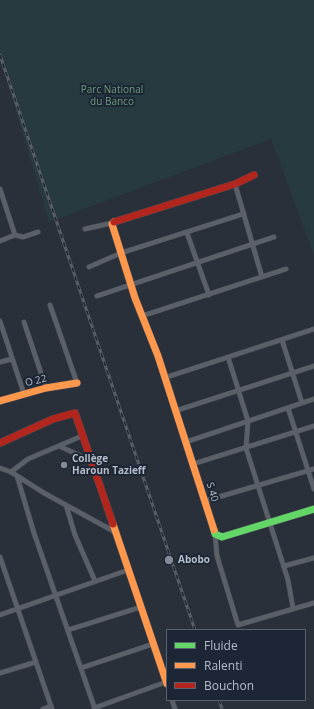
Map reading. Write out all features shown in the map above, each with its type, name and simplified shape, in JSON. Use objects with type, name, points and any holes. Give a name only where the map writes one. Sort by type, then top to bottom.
[{"type":"street","points":[[85,229],[112,223],[116,220],[235,184],[254,175]]},
{"type":"street","points":[[235,184],[262,277]]},
{"type":"street","points":[[0,190],[15,235]]},
{"type":"street","points":[[89,267],[121,254],[243,214]]},
{"type":"street","name":"S 40","points":[[112,223],[142,316],[158,356],[215,534]]},
{"type":"street","points":[[0,241],[15,235],[23,237],[38,232]]},
{"type":"street","points":[[187,232],[209,295]]},
{"type":"street","points":[[97,296],[274,237]]},
{"type":"street","points":[[142,316],[286,270]]},
{"type":"street","points":[[50,305],[77,383]]},
{"type":"street","points":[[0,321],[24,394]]},
{"type":"street","points":[[24,322],[46,388]]},
{"type":"street","points":[[164,378],[282,340],[314,328]]},
{"type":"street","points":[[282,340],[302,403]]},
{"type":"street","points":[[228,357],[248,421],[246,448],[284,566],[290,587],[293,608]]},
{"type":"street","points":[[0,362],[12,359]]},
{"type":"street","points":[[175,411],[314,366]]},
{"type":"street","name":"O 22","points":[[0,402],[46,388],[77,383]]},
{"type":"street","points":[[186,442],[314,399]]},
{"type":"street","points":[[288,408],[314,489]]},
{"type":"street","points":[[0,443],[53,419],[75,413],[166,680]]},
{"type":"street","points":[[193,464],[314,426]]},
{"type":"street","points":[[11,472],[25,461],[82,436]]},
{"type":"street","points":[[59,446],[90,460]]},
{"type":"street","points":[[0,468],[11,472],[115,532]]},
{"type":"street","points":[[205,501],[254,485],[258,486],[314,469]]},
{"type":"street","points":[[17,476],[34,533],[94,708],[166,683]]},
{"type":"street","points":[[66,505],[75,535],[95,581]]},
{"type":"street","points":[[314,509],[222,537],[215,534],[217,556],[238,625],[314,603]]},
{"type":"street","points":[[0,557],[51,708],[43,709]]},
{"type":"street","points":[[284,566],[314,558]]},
{"type":"street","points":[[0,615],[128,570]]},
{"type":"street","points":[[68,630],[141,607]]},
{"type":"street","points":[[81,668],[153,644]]},
{"type":"street","points":[[0,673],[36,662]]},
{"type":"green space","name":"Parc National du Banco","points":[[0,0],[314,0],[314,255],[271,139],[49,222],[0,58]]},
{"type":"railway","points":[[0,55],[195,629]]},
{"type":"railway","points":[[219,701],[222,709]]},
{"type":"traffic: fast","points":[[214,530],[215,534],[222,537],[314,509]]},
{"type":"traffic: slow","points":[[114,222],[112,224],[135,298],[158,356],[214,530]]},
{"type":"traffic: slow","points":[[0,401],[46,388],[77,383]]},
{"type":"traffic: slow","points":[[113,524],[166,681]]},
{"type":"traffic: jam","points":[[114,222],[235,184],[254,175]]},
{"type":"traffic: jam","points":[[0,443],[53,419],[75,413],[113,524]]},
{"type":"place","name":"Collège Haroun Tazieff","points":[[64,465]]},
{"type":"place","name":"Abobo","points":[[169,560]]}]
